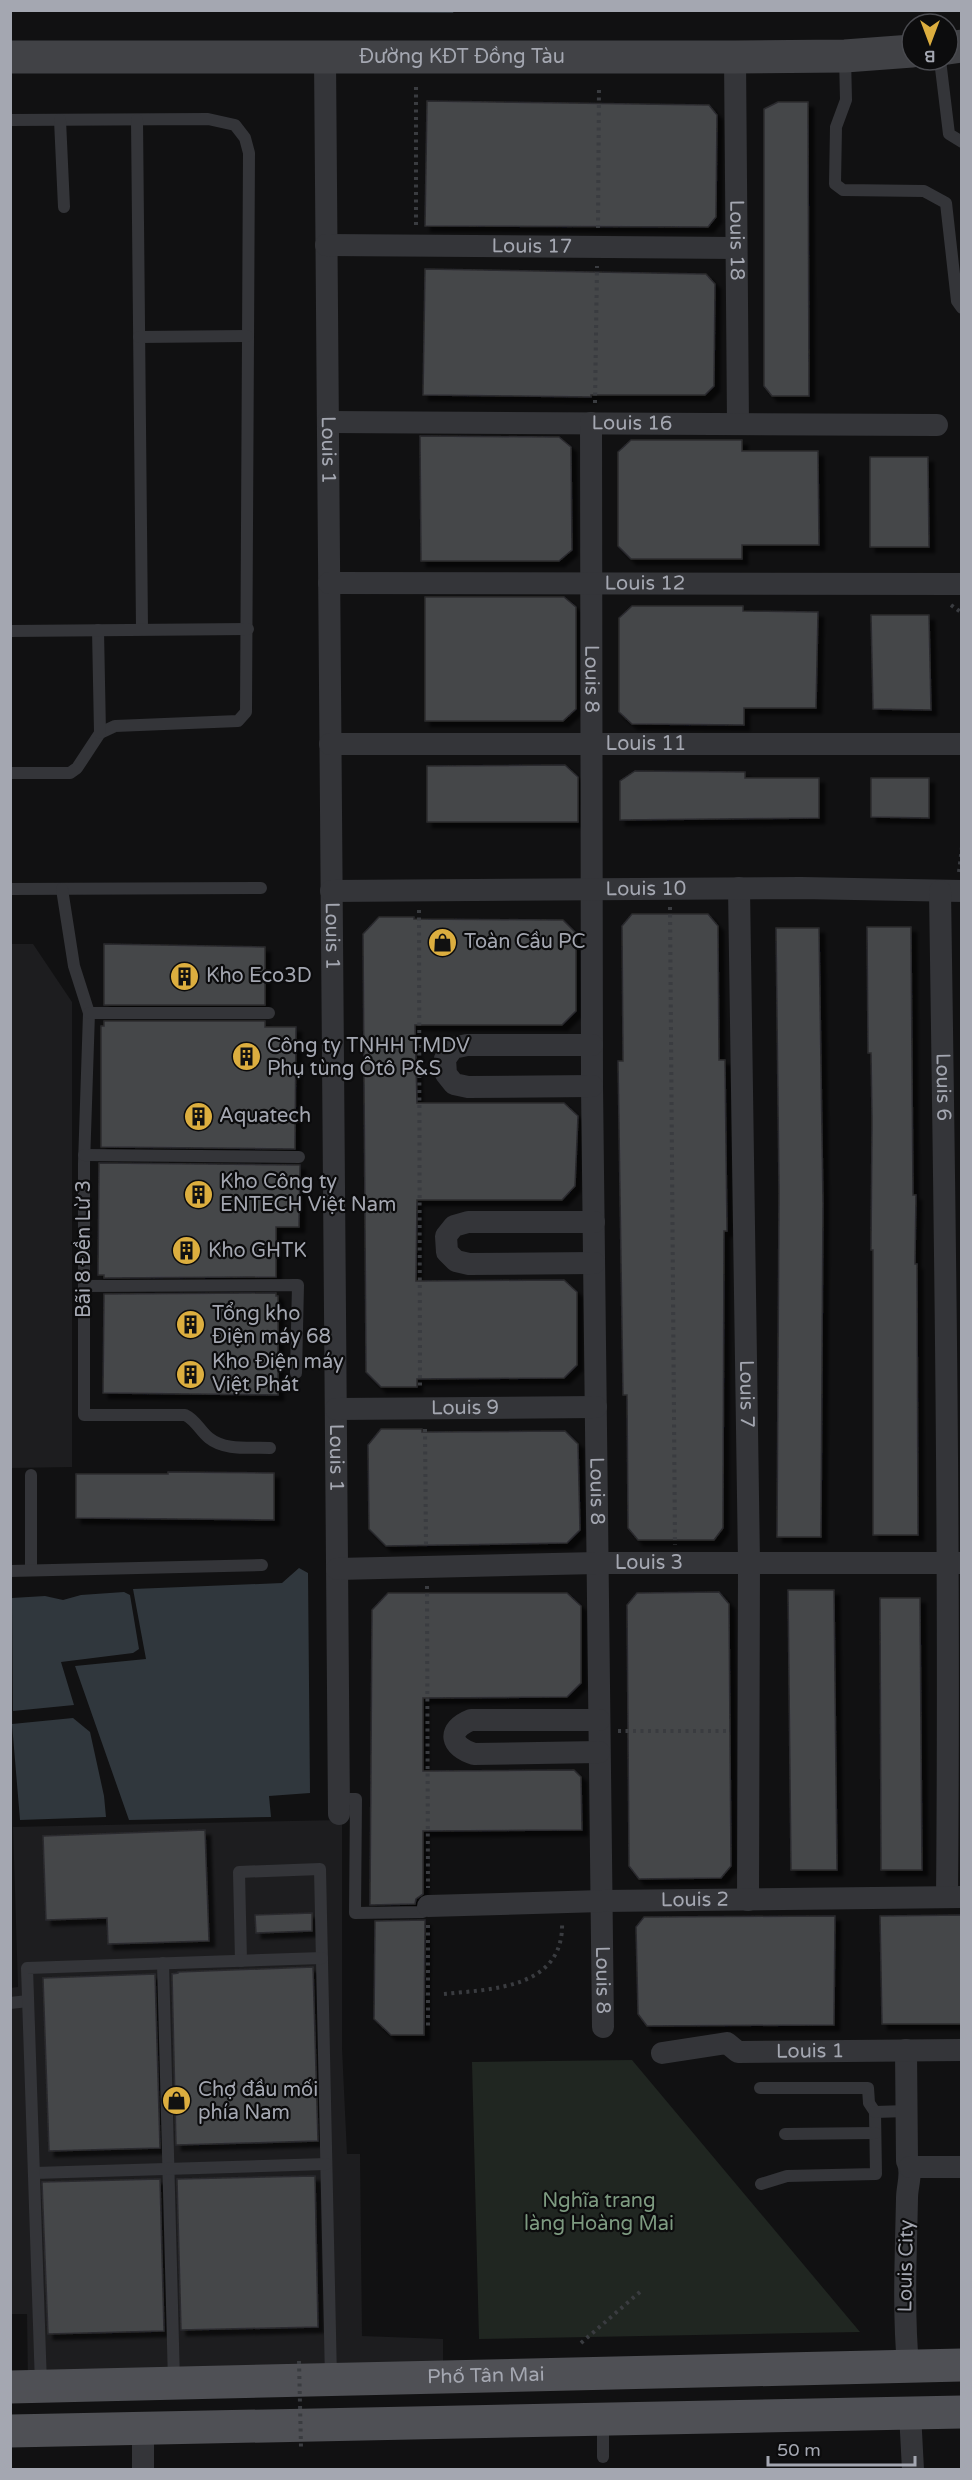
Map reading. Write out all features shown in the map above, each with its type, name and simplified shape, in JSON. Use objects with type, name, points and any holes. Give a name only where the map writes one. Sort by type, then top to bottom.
[{"type":"main road","name":"Đường KĐT Đồng Tàu","points":[[10,57],[735,57],[845,56],[900,52]]},
{"type":"main road","name":"Phố Tân Mai","points":[[26,2386],[962,2365]]},
{"type":"main road","points":[[449,2377],[450,2422]]},
{"type":"main road","points":[[10,2431],[962,2412]]},
{"type":"street","name":"Louis 18","points":[[735,57],[738,424]]},
{"type":"street","name":"Louis 1","points":[[325,58],[339,1806]]},
{"type":"street","name":"Louis 17","points":[[326,245],[736,248]]},
{"type":"street","name":"Louis 16","points":[[328,422],[593,416],[738,424],[937,425]]},
{"type":"street","name":"Louis 8","points":[[593,416],[592,1086],[597,1563],[608,1725],[599,1752],[603,2027]]},
{"type":"street","name":"Louis 12","points":[[329,583],[962,584]]},
{"type":"street","name":"Louis 11","points":[[330,744],[962,744]]},
{"type":"street","name":"Louis 10","points":[[331,891],[739,888],[951,891]]},
{"type":"street","name":"Louis 7","points":[[739,888],[749,1563],[748,1900]]},
{"type":"street","name":"Louis 6","points":[[951,891],[944,1094],[955,1563],[954,1897]]},
{"type":"street","points":[[592,1045],[467,1045],[453,1048],[445,1059],[446,1074],[454,1084],[468,1087],[592,1086]]},
{"type":"street","points":[[594,1222],[468,1222],[454,1226],[446,1236],[447,1252],[456,1261],[469,1264],[594,1263]]},
{"type":"street","name":"Louis 9","points":[[336,1409],[596,1407]]},
{"type":"street","name":"Louis 3","points":[[337,1569],[597,1563],[955,1563]]},
{"type":"street","points":[[599,1752],[474,1754],[460,1750],[455,1743],[455,1733],[460,1725],[471,1720],[608,1725]]},
{"type":"street","name":"Louis 2","points":[[428,1906],[602,1901],[954,1897]]},
{"type":"street","name":"Louis 1","points":[[662,2053],[727,2043],[738,2052],[962,2050]]},
{"type":"street","name":"Louis City","points":[[906,2050],[907,2161],[910,2167],[907,2193],[905,2333],[908,2365]]},
{"type":"street","points":[[910,2167],[962,2167]]},
{"type":"street","points":[[910,2413],[913,2469]]},
{"type":"street","points":[[143,2428],[143,2469]]},
{"type":"lane","points":[[845,56],[846,100],[836,127],[835,184],[843,190],[924,191],[946,203],[956,235],[957,301],[962,308]]},
{"type":"lane","points":[[941,72],[949,134],[962,142]]},
{"type":"lane","points":[[10,120],[208,119],[235,125],[245,138],[249,153],[246,712],[238,721],[115,726],[100,734],[78,768],[70,773],[10,773]]},
{"type":"lane","points":[[60,120],[64,207]]},
{"type":"lane","points":[[137,120],[142,629]]},
{"type":"lane","points":[[139,337],[247,336]]},
{"type":"lane","points":[[10,631],[248,629]]},
{"type":"lane","points":[[98,630],[100,734]]},
{"type":"lane","points":[[10,889],[261,888]]},
{"type":"lane","name":"Bãi 8 Đền Lừ 3","points":[[62,889],[74,966],[89,1013],[84,1155],[84,1415],[185,1415],[194,1420],[207,1436],[221,1446],[270,1448]]},
{"type":"lane","points":[[89,1013],[269,1013]]},
{"type":"lane","points":[[84,1155],[299,1157]]},
{"type":"lane","points":[[84,1286],[298,1285],[296,1373]]},
{"type":"lane","points":[[31,1475],[31,1570]]},
{"type":"lane","points":[[10,1571],[262,1565]]},
{"type":"lane","points":[[339,1806],[356,1799],[355,1913],[423,1912],[428,1906]]},
{"type":"lane","points":[[242,1960],[239,1872],[320,1869],[331,2380]]},
{"type":"lane","points":[[26,2386],[34,2173],[27,1968],[322,1958]]},
{"type":"lane","points":[[163,1963],[174,2382]]},
{"type":"lane","points":[[10,2002],[28,2001]]},
{"type":"lane","points":[[760,2088],[868,2088],[868,2103],[875,2112],[876,2174],[787,2176],[761,2184]]},
{"type":"lane","points":[[875,2112],[907,2111]]},
{"type":"lane","points":[[785,2134],[875,2133]]},
{"type":"lane","points":[[34,2173],[326,2164]]},
{"type":"lane","points":[[603,2419],[603,2457]]},
{"type":"path","points":[[416,87],[416,237]]},
{"type":"path","points":[[598,238],[599,87]]},
{"type":"path","points":[[593,416],[597,258]]},
{"type":"path","points":[[670,907],[675,1551]]},
{"type":"path","points":[[419,910],[420,1396]]},
{"type":"path","points":[[425,1425],[426,1554]]},
{"type":"path","points":[[427,1582],[428,2029]]},
{"type":"path","points":[[608,1725],[734,1731]]},
{"type":"path","points":[[428,1738],[436,1738]]},
{"type":"path","points":[[444,1994],[492,1989],[529,1979],[555,1959],[562,1934],[561,1902]]},
{"type":"path","points":[[581,2343],[641,2291]]},
{"type":"path","points":[[299,2361],[301,2446]]},
{"type":"shaded area","points":[[11,10],[454,10],[454,11],[453,13]]},
{"type":"shaded area","points":[[10,944],[33,944],[72,1002],[72,1467],[11,1468]]},
{"type":"shaded area","points":[[299,1568],[308,1573],[310,1793],[269,1796],[271,1817],[129,1820],[75,1666],[146,1659],[133,1589],[282,1583]]},
{"type":"shaded area","points":[[124,1592],[130,1595],[139,1649],[133,1653],[61,1662],[74,1705],[13,1711],[12,1598],[45,1596],[63,1600],[81,1595]]},
{"type":"shaded area","points":[[73,1718],[90,1732],[104,1796],[106,1817],[20,1820],[12,1724]]},
{"type":"shaded area","name":"Chợ đầu mối phía Nam","points":[[342,1820],[342,2048],[347,2154],[360,2154],[362,2336],[443,2339],[443,2372],[28,2385],[27,2314],[10,2314],[10,1988],[18,1987],[13,1827]]},
{"type":"green space","name":"Nghĩa trang làng Hoàng Mai","points":[[632,2060],[860,2332],[479,2339],[472,2062]]},
{"type":"building","points":[[427,101],[709,105],[717,115],[716,217],[708,227],[425,226]]},
{"type":"building","points":[[778,102],[808,102],[809,396],[772,396],[764,386],[764,109]]},
{"type":"building","points":[[425,269],[706,274],[715,284],[714,386],[705,395],[591,395],[591,397],[423,395]]},
{"type":"building","points":[[420,436],[559,437],[571,447],[572,550],[559,561],[421,561]]},
{"type":"building","points":[[631,440],[742,440],[742,451],[818,451],[819,545],[742,545],[742,559],[631,559],[618,546],[618,452]]},
{"type":"building","points":[[870,457],[928,457],[929,547],[870,547]]},
{"type":"building","points":[[425,597],[564,597],[576,607],[576,709],[563,721],[425,721]]},
{"type":"building","points":[[632,606],[743,606],[743,611],[818,612],[816,708],[744,708],[744,725],[632,724],[619,712],[619,618]]},
{"type":"building","points":[[871,615],[929,615],[931,710],[873,709]]},
{"type":"building","points":[[565,765],[578,777],[578,822],[427,822],[427,766]]},
{"type":"building","points":[[635,771],[745,772],[745,778],[819,778],[819,818],[620,820],[620,781]]},
{"type":"building","points":[[871,778],[929,778],[929,818],[871,817]]},
{"type":"building","points":[[632,914],[708,914],[718,926],[719,1060],[725,1060],[727,1231],[724,1231],[723,1528],[714,1540],[638,1540],[628,1528],[627,1395],[623,1395],[618,1061],[623,1061],[622,926]]},
{"type":"building","points":[[379,917],[563,920],[576,933],[576,1011],[562,1025],[415,1025],[417,1103],[564,1103],[578,1116],[575,1186],[562,1200],[417,1200],[416,1281],[564,1280],[577,1292],[577,1365],[564,1378],[417,1379],[417,1387],[381,1387],[366,1372],[363,934]]},
{"type":"building","points":[[867,927],[911,927],[913,1195],[916,1195],[915,1264],[917,1264],[918,1535],[873,1535],[872,1120],[871,1053],[868,1053]]},
{"type":"building","points":[[776,928],[819,928],[823,1203],[821,1537],[777,1537],[779,1191]]},
{"type":"building","name":"Kho Eco3D","points":[[104,944],[265,947],[265,1005],[104,1005]]},
{"type":"building","points":[[104,1021],[265,1021],[265,1027],[296,1027],[295,1149],[101,1147],[101,1026],[104,1026]]},
{"type":"building","points":[[99,1163],[300,1165],[299,1227],[276,1227],[276,1277],[104,1278],[104,1275],[98,1275]]},
{"type":"building","points":[[276,1293],[278,1296],[278,1395],[103,1393],[104,1294]]},
{"type":"building","points":[[381,1429],[422,1429],[422,1432],[565,1431],[578,1444],[580,1530],[567,1543],[386,1546],[369,1529],[368,1445]]},
{"type":"building","points":[[168,1472],[274,1473],[274,1520],[76,1518],[76,1474],[168,1474]]},
{"type":"building","points":[[788,1590],[834,1590],[837,1870],[791,1870]]},
{"type":"building","points":[[719,1592],[729,1604],[731,1866],[721,1878],[639,1879],[629,1866],[627,1605],[637,1593]]},
{"type":"building","points":[[388,1593],[567,1593],[581,1606],[581,1683],[567,1697],[423,1698],[423,1771],[574,1770],[581,1777],[582,1830],[423,1831],[423,1894],[416,1899],[415,1904],[370,1905],[372,1610]]},
{"type":"building","points":[[880,1598],[920,1598],[922,1870],[881,1870]]},
{"type":"building","points":[[205,1830],[209,1941],[108,1944],[107,1918],[46,1920],[43,1836]]},
{"type":"building","points":[[312,1913],[312,1931],[256,1933],[255,1915]]},
{"type":"building","points":[[962,1915],[962,2024],[882,2024],[880,1916]]},
{"type":"building","points":[[835,1916],[834,2025],[647,2026],[638,2014],[636,1927],[644,1917]]},
{"type":"building","points":[[425,1920],[424,2035],[391,2035],[374,2019],[375,1921]]},
{"type":"building","points":[[313,1967],[318,2141],[176,2145],[172,1974]]},
{"type":"building","points":[[155,1974],[160,2148],[49,2151],[43,1978]]},
{"type":"building","points":[[315,2176],[318,2327],[181,2330],[177,2179]]},
{"type":"building","points":[[160,2179],[164,2331],[48,2334],[42,2182]]},
{"type":"place","name":"Toàn Cầu PC","points":[[443,942]]},
{"type":"place","name":"Kho Eco3D","points":[[185,976]]},
{"type":"place","name":"Công ty TNHH TMDV Phụ tùng Ôtô P&S","points":[[246,1057]]},
{"type":"place","name":"Aquatech","points":[[198,1116]]},
{"type":"place","name":"Kho Công ty ENTECH Việt Nam","points":[[199,1194]]},
{"type":"place","name":"Kho GHTK","points":[[187,1251]]},
{"type":"place","name":"Tổng kho Điện máy 68","points":[[191,1325]]},
{"type":"place","name":"Kho Điện máy Việt Phát","points":[[191,1374]]},
{"type":"place","name":"Chợ đầu mối phía Nam","points":[[177,2101]]}]
